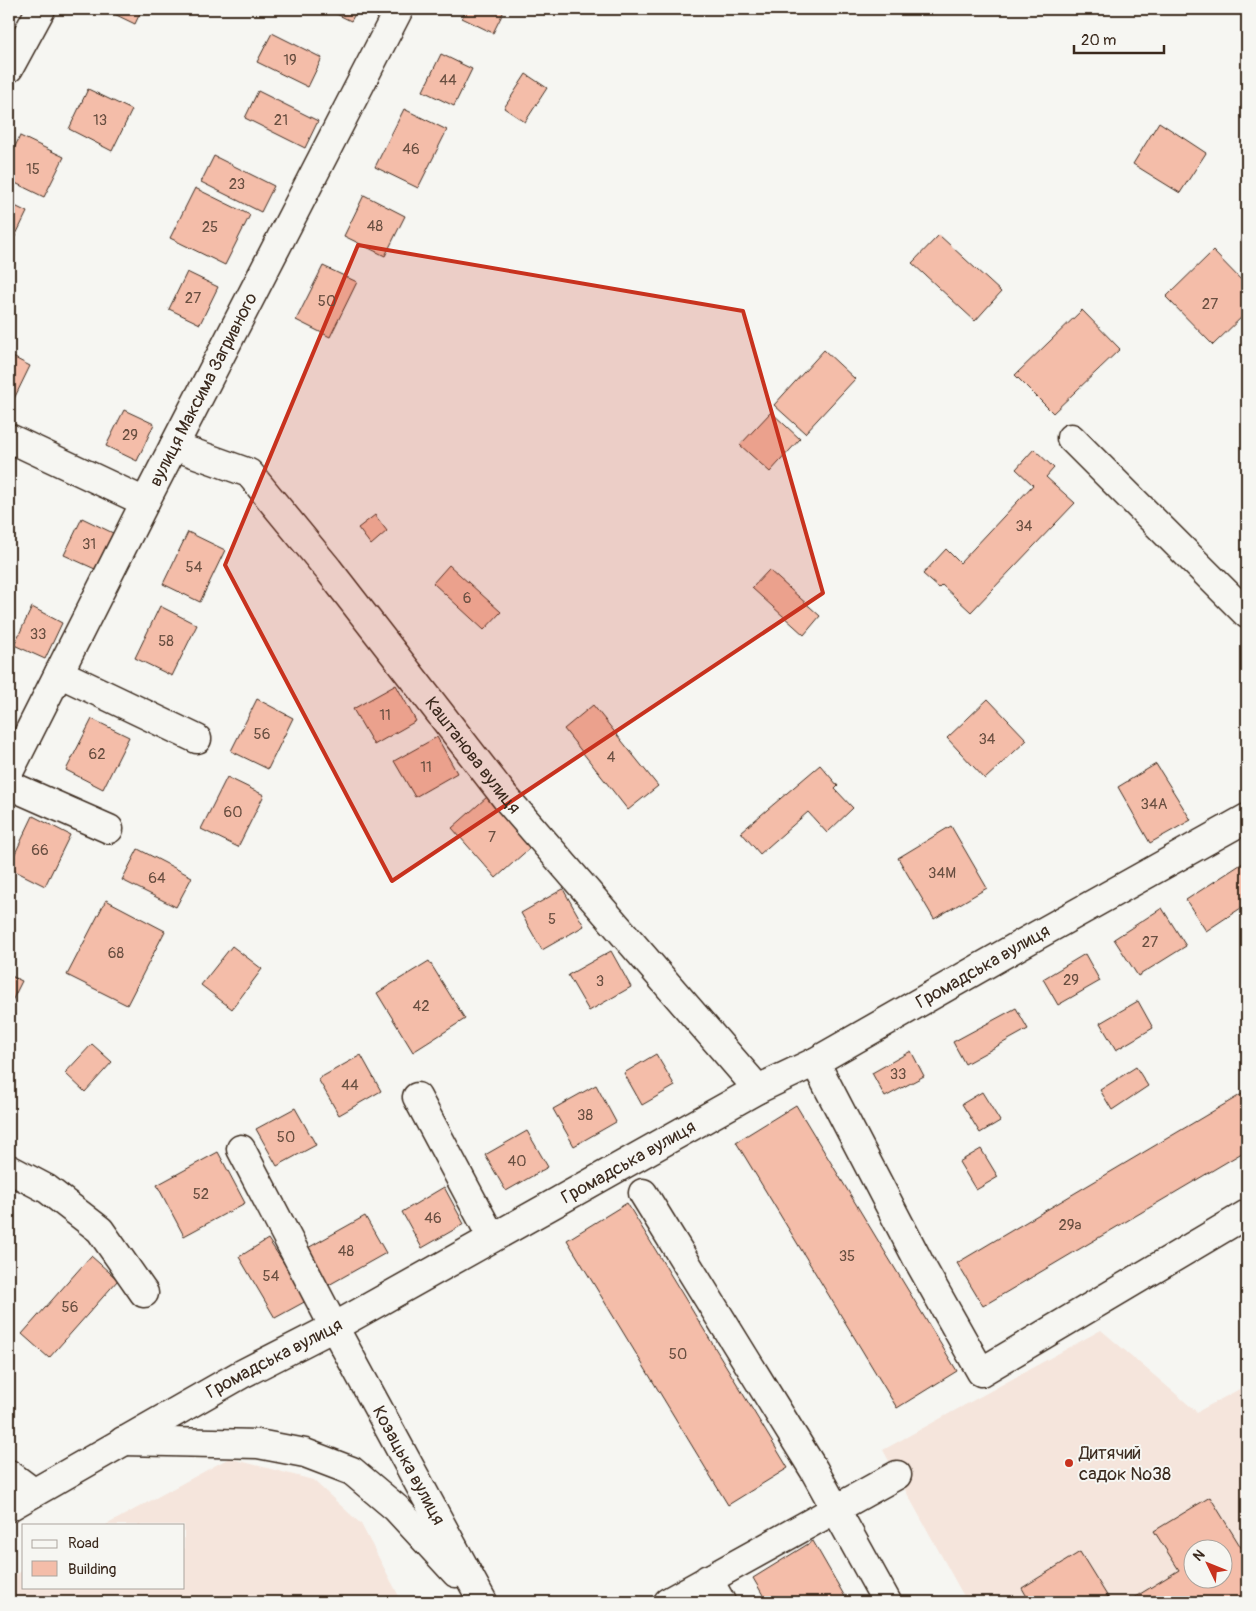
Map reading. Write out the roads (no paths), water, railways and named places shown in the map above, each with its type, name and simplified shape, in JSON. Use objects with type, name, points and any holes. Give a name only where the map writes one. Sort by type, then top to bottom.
[{"type":"street","points":[[9,68],[41,9]]},
{"type":"street","name":"вулиця Максима Загривного","points":[[9,772],[145,502],[399,9]]},
{"type":"street","points":[[9,438],[145,502]]},
{"type":"street","points":[[1071,438],[1247,614]]},
{"type":"street","name":"Каштанова вулиця","points":[[174,446],[249,472],[328,569],[505,797],[758,1089]]},
{"type":"street","points":[[59,673],[197,739]]},
{"type":"street","points":[[9,785],[109,829]]},
{"type":"street","name":"Громадська вулиця","points":[[9,1507],[240,1375],[334,1327],[758,1089],[814,1062],[1247,818]]},
{"type":"street","points":[[814,1062],[919,1262],[980,1372],[1247,1214]]},
{"type":"street","points":[[417,1098],[492,1238]]},
{"type":"street","name":"Козацька вулиця","points":[[241,1149],[334,1327],[483,1602]]},
{"type":"street","points":[[9,1169],[47,1189],[100,1230],[144,1292]]},
{"type":"street","points":[[643,1193],[814,1470],[887,1602]]},
{"type":"street","points":[[122,1441],[258,1444],[305,1453],[352,1471],[396,1508],[483,1602]]},
{"type":"street","points":[[9,1474],[34,1492]]},
{"type":"street","points":[[668,1602],[715,1591],[836,1509],[896,1475]]},
{"type":"place","name":"Дитячий садок №38","points":[[1069,1463]]}]
